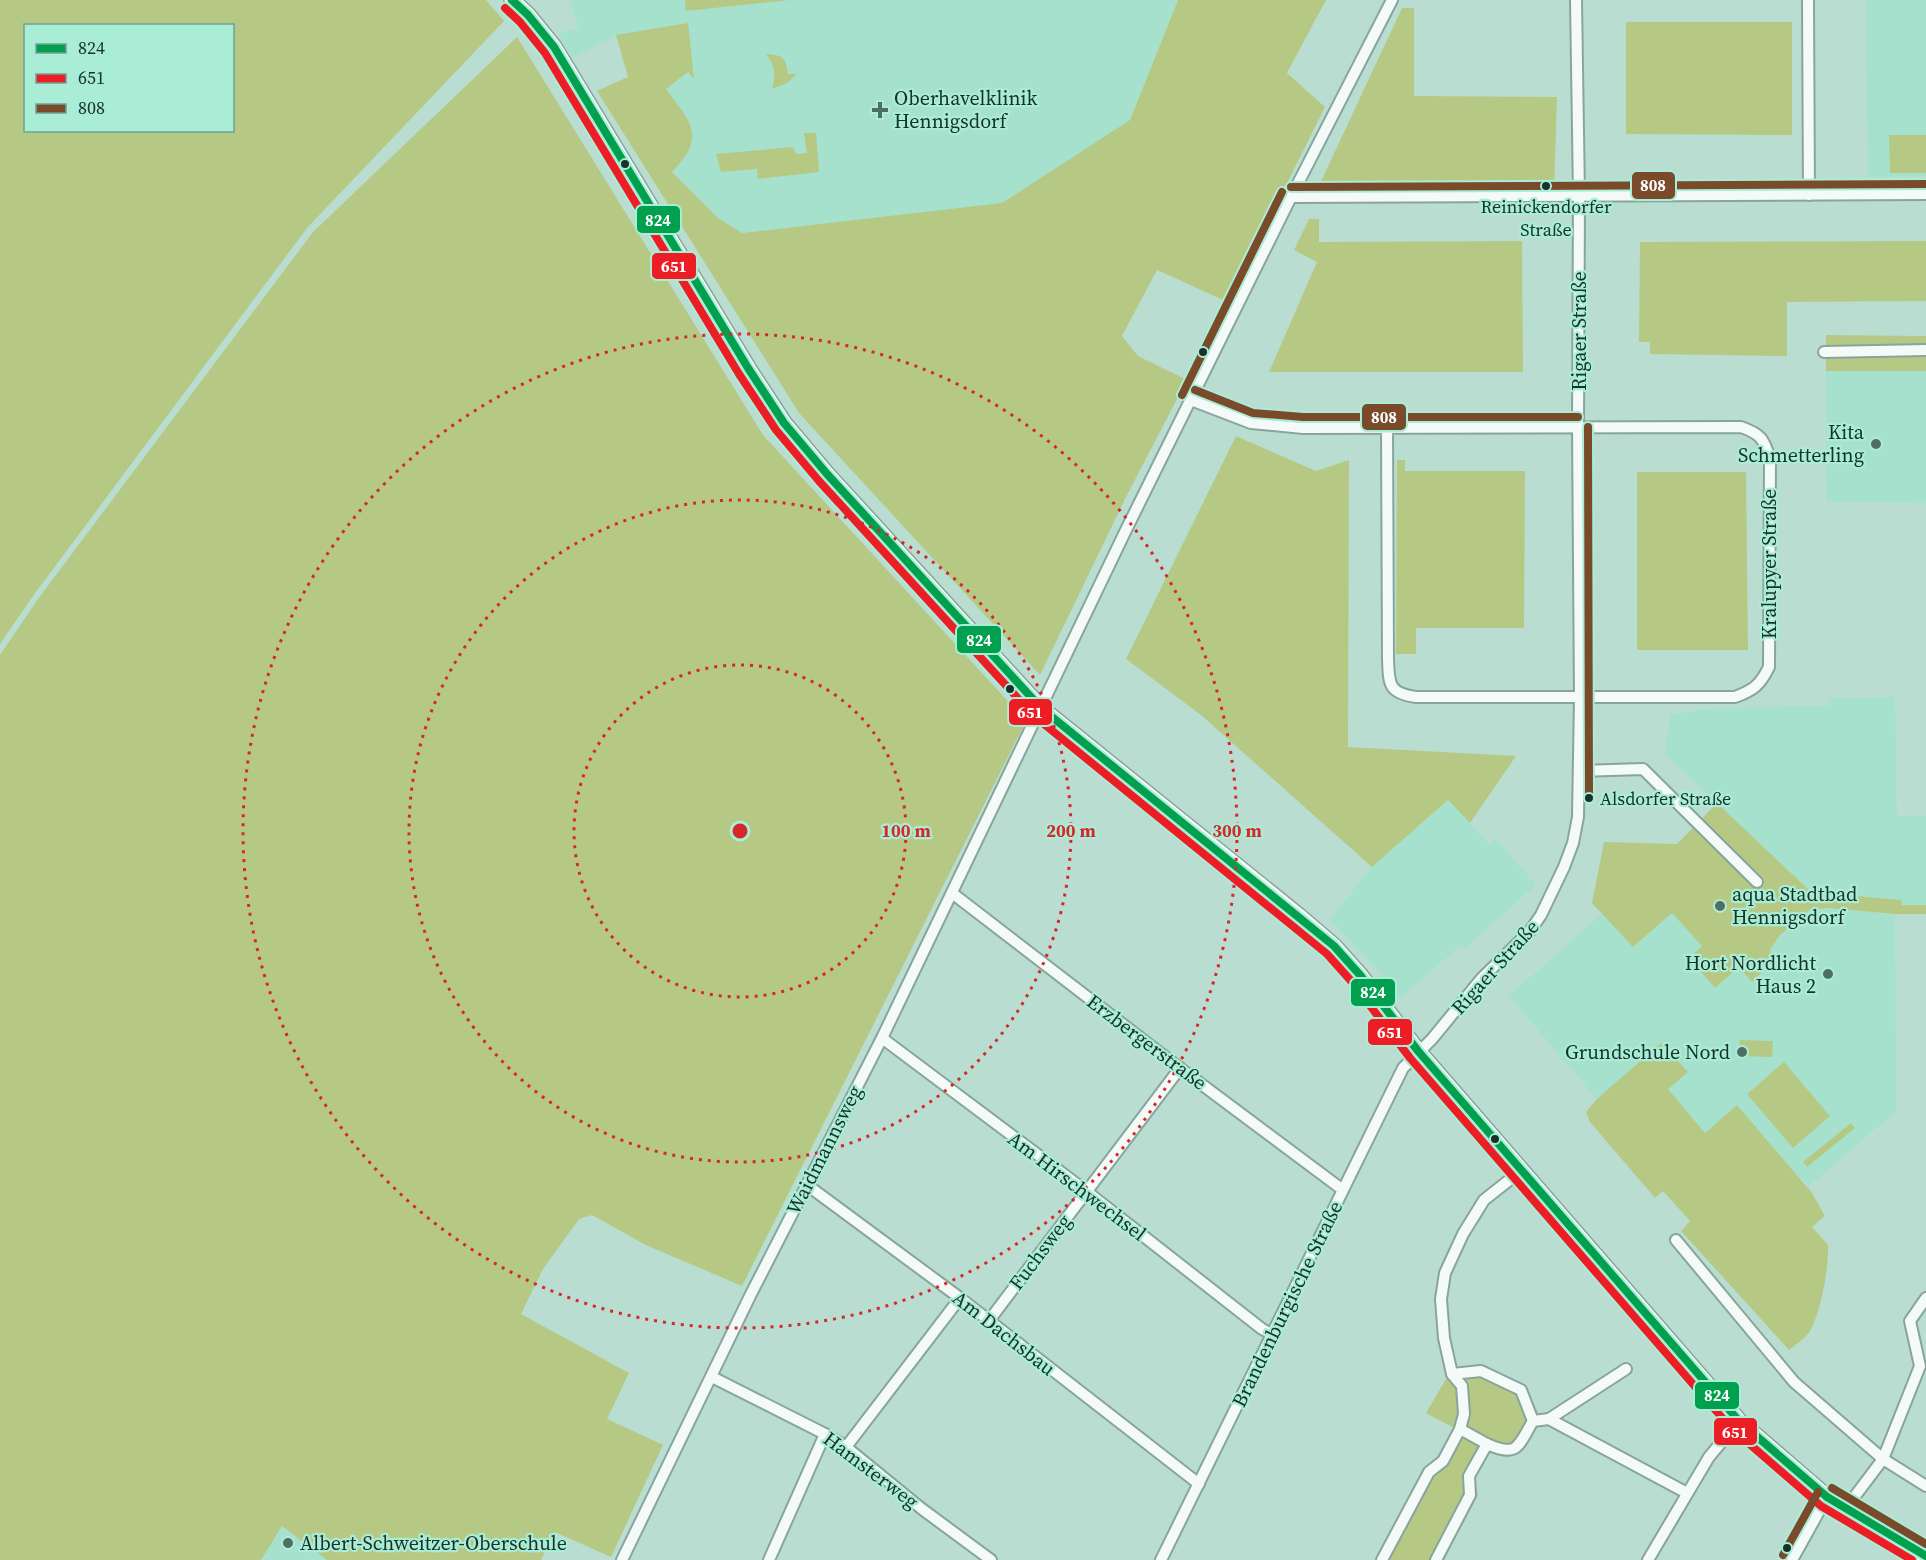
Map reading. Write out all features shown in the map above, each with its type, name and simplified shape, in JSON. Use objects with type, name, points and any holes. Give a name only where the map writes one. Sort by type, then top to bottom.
[{"type":"main road","points":[[512,0],[528,15],[554,47],[729,338],[784,423],[827,474],[1041,708],[1334,946],[1360,975],[1418,1051],[1738,1421],[1827,1497],[1926,1556]]},
{"type":"street","name":"Waidmannsweg","points":[[622,1560],[750,1296],[882,1038],[1125,532],[1392,0]]},
{"type":"street","name":"Rigaer Straße","points":[[1418,1051],[1432,1039],[1482,978],[1530,931],[1541,915],[1556,886],[1573,843],[1578,817],[1580,771],[1579,196],[1576,0]]},
{"type":"street","points":[[1808,0],[1809,195]]},
{"type":"street","points":[[1291,198],[1926,194]]},
{"type":"street","points":[[1824,352],[1926,350]]},
{"type":"street","points":[[1191,400],[1251,423],[1303,428],[1578,427]]},
{"type":"street","name":"Kralupyer Straße","points":[[1578,427],[1741,427],[1756,432],[1766,445],[1770,459],[1769,666],[1761,682],[1749,692],[1735,697],[1580,697]]},
{"type":"street","points":[[1387,428],[1388,659],[1389,680],[1393,689],[1403,695],[1416,697],[1580,697]]},
{"type":"street","points":[[1580,771],[1643,769],[1757,882]]},
{"type":"street","name":"Erzbergerstraße","points":[[952,892],[1343,1190]]},
{"type":"street","name":"Am Hirschwechsel","points":[[882,1038],[1086,1191],[1262,1329],[1272,1334]]},
{"type":"street","name":"Brandenburgische Straße","points":[[1161,1560],[1390,1092],[1403,1068],[1418,1051]]},
{"type":"street","name":"Fuchsweg","points":[[988,1322],[1180,1068]]},
{"type":"street","points":[[1382,1560],[1429,1472],[1443,1461],[1460,1429],[1464,1414],[1462,1386],[1452,1374],[1448,1364],[1442,1317],[1442,1287],[1445,1273],[1463,1234],[1484,1200],[1522,1170]]},
{"type":"street","name":"Am Dachsbau","points":[[807,1185],[960,1298],[1199,1484]]},
{"type":"street","points":[[1676,1240],[1794,1382],[1883,1459],[1926,1486]]},
{"type":"street","points":[[846,1447],[960,1298]]},
{"type":"street","points":[[1846,1508],[1883,1459],[1920,1366],[1910,1321],[1926,1298]]},
{"type":"street","points":[[1533,1421],[1549,1419],[1626,1369]]},
{"type":"street","points":[[1452,1374],[1481,1371],[1521,1390],[1533,1421]]},
{"type":"street","name":"Hamsterweg","points":[[712,1377],[846,1447],[922,1509],[991,1560]]},
{"type":"street","points":[[1549,1419],[1687,1493]]},
{"type":"street","points":[[1460,1429],[1487,1444],[1509,1451],[1518,1446],[1533,1421]]},
{"type":"street","points":[[1648,1560],[1709,1457],[1738,1421]]},
{"type":"street","points":[[769,1560],[825,1434]]},
{"type":"street","points":[[1436,1560],[1470,1495],[1469,1476],[1487,1444]]},
{"type":"street","points":[[1792,1560],[1827,1497]]},
{"type":"shaded area","points":[[0,0],[486,0],[504,21],[307,228],[33,596],[0,644]]},
{"type":"shaded area","name":"Oberhavelklinik Hennigsdorf","points":[[685,0],[686,11],[790,0],[1178,0],[1130,120],[1002,204],[743,233],[718,218],[649,149],[656,93],[616,35],[573,58],[558,34],[579,28],[570,1]]},
{"type":"shaded area","points":[[685,0],[790,0],[686,11]]},
{"type":"shaded area","points":[[1178,0],[1326,0],[1287,73],[1325,107],[1228,302],[1157,270],[1122,336],[1138,356],[1187,380],[1127,495],[1040,675],[799,413],[597,91],[628,77],[616,35],[688,23],[694,79],[688,72],[666,89],[688,121],[692,130],[692,139],[683,159],[672,172],[718,218],[742,233],[1002,203],[1130,120]]},
{"type":"shaded area","points":[[1866,0],[1926,0],[1926,176],[1868,177]]},
{"type":"shaded area","points":[[1402,8],[1414,8],[1414,96],[1557,97],[1554,191],[1316,192]]},
{"type":"shaded area","points":[[1626,22],[1792,22],[1792,135],[1626,134]]},
{"type":"shaded area","points":[[517,37],[763,435],[1026,721],[742,1286],[646,1245],[592,1215],[579,1219],[543,1269],[521,1314],[629,1373],[607,1419],[663,1445],[611,1557],[555,1532],[541,1560],[327,1560],[282,1526],[261,1560],[0,1560],[0,655],[38,599],[313,232]]},
{"type":"shaded area","points":[[766,54],[783,58],[788,74],[797,74],[787,83],[772,89],[774,71]]},
{"type":"shaded area","points":[[804,133],[816,133],[819,172],[758,179],[757,169],[721,172],[716,154],[793,147],[796,154],[807,153]]},
{"type":"shaded area","points":[[1889,135],[1926,135],[1926,173],[1890,173]]},
{"type":"shaded area","points":[[1309,219],[1319,219],[1319,242],[1522,241],[1523,372],[1269,372],[1317,262],[1294,250]]},
{"type":"shaded area","points":[[1926,241],[1926,301],[1787,302],[1787,356],[1650,354],[1650,342],[1639,342],[1640,242]]},
{"type":"shaded area","points":[[1826,335],[1926,336],[1926,371],[1826,371]]},
{"type":"shaded area","name":"Kita Schmetterling","points":[[1826,371],[1926,371],[1926,503],[1827,502]]},
{"type":"shaded area","points":[[1236,436],[1316,471],[1349,460],[1348,747],[1516,756],[1470,823],[1448,800],[1372,867],[1201,715],[1126,659]]},
{"type":"shaded area","points":[[1397,460],[1405,460],[1405,471],[1525,471],[1524,628],[1416,628],[1416,654],[1396,654]]},
{"type":"shaded area","points":[[1637,472],[1746,472],[1748,650],[1637,650]]},
{"type":"shaded area","points":[[1895,697],[1897,816],[1926,816],[1926,905],[1901,905],[1901,900],[1811,892],[1665,754],[1670,714],[1724,708],[1828,706],[1829,698]]},
{"type":"shaded area","points":[[1449,800],[1489,845],[1496,839],[1536,885],[1465,948],[1461,945],[1400,998],[1368,959],[1330,919],[1372,867]]},
{"type":"shaded area","points":[[1717,803],[1811,892],[1901,900],[1902,905],[1926,905],[1926,914],[1895,914],[1828,908],[1809,910],[1779,936],[1771,948],[1768,966],[1752,982],[1739,967],[1715,988],[1689,958],[1702,946],[1672,913],[1633,947],[1592,903],[1604,842],[1677,844]]},
{"type":"shaded area","name":"Grundschule Nord","points":[[1828,908],[1895,914],[1896,1111],[1808,1187],[1737,1106],[1705,1133],[1668,1089],[1660,1044],[1597,1099],[1509,996],[1603,913],[1633,947],[1672,913],[1702,946],[1739,967],[1752,982],[1768,966],[1771,948],[1779,936],[1808,910]]},
{"type":"shaded area","points":[[1740,1040],[1773,1041],[1772,1057],[1739,1056]]},
{"type":"shaded area","points":[[1661,1043],[1688,1072],[1668,1089],[1705,1133],[1737,1105],[1812,1193],[1825,1216],[1812,1227],[1828,1245],[1826,1277],[1821,1301],[1810,1331],[1789,1350],[1681,1231],[1690,1221],[1663,1191],[1655,1198],[1590,1122],[1586,1112],[1597,1099]]},
{"type":"shaded area","points":[[1784,1062],[1830,1116],[1793,1148],[1747,1094]]},
{"type":"shaded area","points":[[1851,1123],[1855,1128],[1807,1167],[1803,1162]]},
{"type":"shaded area","points":[[1482,1366],[1523,1385],[1540,1416],[1521,1450],[1507,1457],[1490,1447],[1474,1475],[1478,1495],[1444,1560],[1376,1560],[1425,1467],[1441,1458],[1456,1429],[1426,1413],[1453,1367]]},
{"type":"shaded area","name":"Albert-Schweitzer-Oberschule","points":[[282,1526],[327,1560],[261,1560]]},
{"type":"transit line","name":"824","points":[[512,0],[528,15],[554,47],[748,368],[784,423],[827,474],[1041,708],[1334,946],[1360,975],[1418,1051],[1739,1421],[1827,1497],[1926,1556]]},
{"type":"transit line","name":"651","points":[[505,8],[520,22],[545,53],[739,374],[776,430],[819,481],[1034,716],[1327,954],[1352,982],[1410,1058],[1731,1428],[1821,1506],[1912,1560]]},
{"type":"transit line","name":"808","points":[[1291,187],[1926,184]]},
{"type":"transit line","name":"808","points":[[1182,395],[1282,192]]},
{"type":"transit line","name":"808","points":[[1195,390],[1253,413],[1303,417],[1578,417]]},
{"type":"transit line","name":"808","points":[[1588,427],[1589,798]]},
{"type":"transit line","name":"808","points":[[1832,1488],[1926,1544]]},
{"type":"transit line","name":"808","points":[[1783,1555],[1818,1492]]},
{"type":"place","name":"Oberhavelklinik Hennigsdorf","points":[[880,110]]},
{"type":"place","name":"Reinickendorfer Straße","points":[[1546,186]]},
{"type":"place","name":"Kita Schmetterling","points":[[1876,444]]},
{"type":"place","name":"Alsdorfer Straße","points":[[1589,798]]},
{"type":"place","name":"aqua Stadtbad Hennigsdorf","points":[[1720,906]]},
{"type":"place","name":"Hort Nordlicht Haus 2","points":[[1828,974]]},
{"type":"place","name":"Grundschule Nord","points":[[1742,1052]]},
{"type":"place","name":"Albert-Schweitzer-Oberschule","points":[[288,1543]]}]
